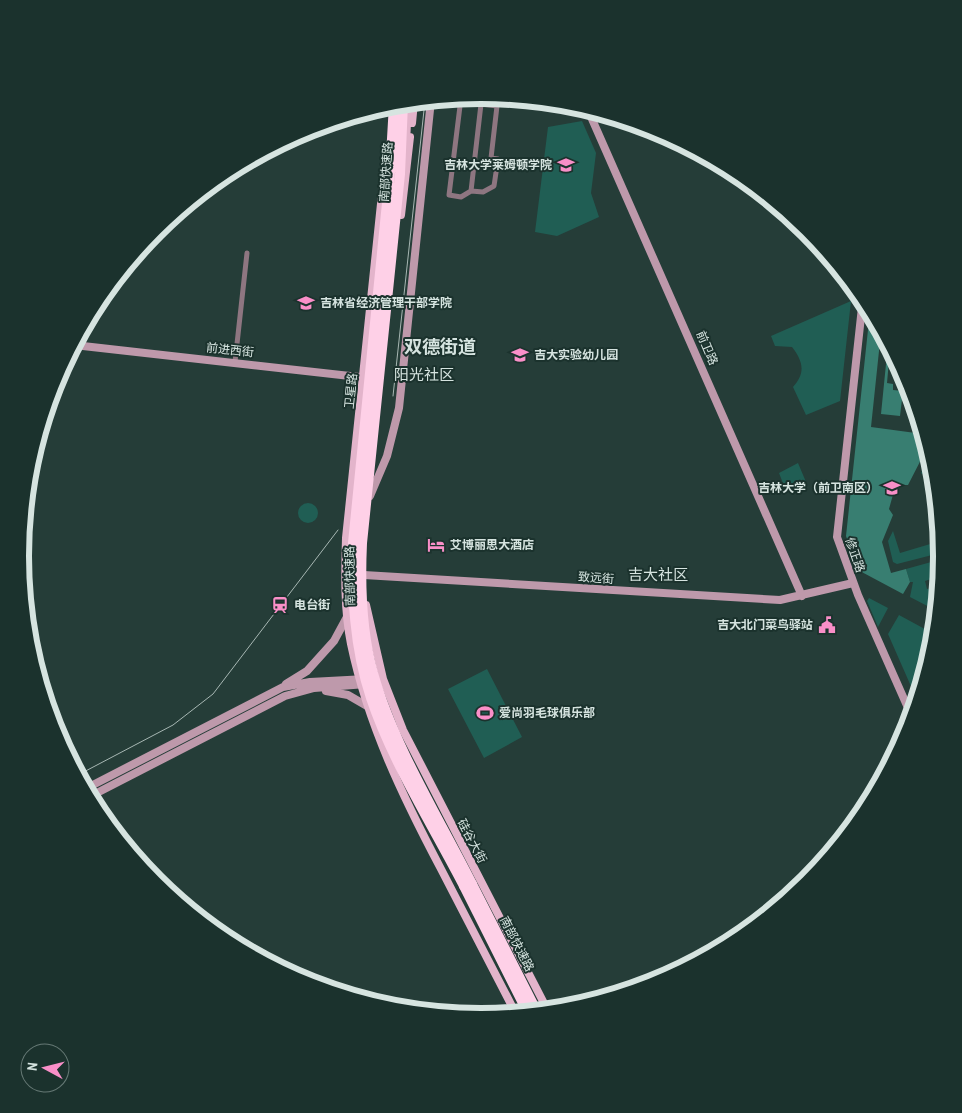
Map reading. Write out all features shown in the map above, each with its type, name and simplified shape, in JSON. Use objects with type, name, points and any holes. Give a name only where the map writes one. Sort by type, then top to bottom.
[{"type":"highway","name":"南部快速路","points":[[403,111],[400,174],[362,543],[360,578],[362,606],[372,671],[388,716],[525,1007]]},
{"type":"highway","points":[[400,174],[407,111]]},
{"type":"highway","name":"南部快速路","points":[[392,113],[389,183],[353,543],[352,598],[355,628],[370,697],[388,740],[534,1006]]},
{"type":"main road","points":[[383,679],[367,611],[364,575],[370,496],[413,110]]},
{"type":"main road","points":[[397,242],[407,111]]},
{"type":"main road","name":"卫星路","points":[[361,682],[347,617],[346,538],[391,113]]},
{"type":"main road","name":"硅谷大街","points":[[383,679],[415,754],[544,1004]]},
{"type":"main road","points":[[361,682],[367,706],[397,783],[513,1008]]},
{"type":"street","points":[[460,105],[449,195],[461,197],[471,191],[483,192],[494,186],[498,159],[491,158],[497,106],[481,104],[471,191]]},
{"type":"street","points":[[370,496],[386,456],[399,408],[431,107]]},
{"type":"street","name":"前卫路","points":[[592,118],[802,596]]},
{"type":"street","points":[[235,362],[247,253]]},
{"type":"street","name":"修正路","points":[[861,312],[837,528],[840,548],[853,583],[907,707]]},
{"type":"street","name":"前进西街","points":[[81,346],[383,379]]},
{"type":"street","name":"致远街","points":[[364,575],[780,600],[853,583]]},
{"type":"street","points":[[91,786],[283,687],[307,671],[318,659],[334,640],[347,617]]},
{"type":"street","points":[[96,794],[285,696],[314,688],[383,679]]},
{"type":"street","points":[[283,687],[310,682],[361,682]]},
{"type":"street","points":[[299,692],[343,694],[367,706]]},
{"type":"green space","points":[[582,121],[596,153],[591,193],[599,217],[557,236],[535,232],[548,127]]},
{"type":"green space","points":[[851,301],[840,401],[806,415],[793,387],[800,377],[802,367],[799,357],[792,347],[775,346],[771,336]]},
{"type":"green space","points":[[869,323],[880,343],[871,427],[916,433],[922,457],[908,485],[902,485],[894,491],[889,509],[893,515],[882,542],[891,573],[906,569],[910,582],[903,594],[858,570],[846,536]]},
{"type":"green space","points":[[887,356],[889,360],[887,383],[893,384],[893,390],[902,391],[903,393],[900,416],[881,414]]},
{"type":"green space","points":[[798,463],[806,482],[786,491],[779,473]]},
{"type":"green space","points":[[925,466],[926,473],[921,473]]},
{"type":"green space","points":[[308,503],[315,506],[318,513],[315,520],[308,523],[301,520],[298,513],[301,506]]},
{"type":"green space","points":[[893,531],[900,553],[933,543],[933,555],[897,564],[893,562],[888,541]]},
{"type":"green space","points":[[933,562],[932,579],[925,581],[927,589],[932,588],[930,607],[910,597],[913,582],[910,582],[906,569]]},
{"type":"green space","points":[[869,598],[888,608],[878,627],[867,601]]},
{"type":"green space","points":[[899,615],[927,630],[913,690],[888,634]]},
{"type":"green space","name":"爱尚羽毛球俱乐部","points":[[487,669],[522,737],[484,758],[448,689]]},
{"type":"tram line","points":[[393,396],[424,108]]},
{"type":"tram line","points":[[83,772],[173,725],[213,694],[338,530]]},
{"type":"place","name":"吉林大学莱姆顿学院","points":[[566,165]]},
{"type":"place","name":"吉林省经济管理干部学院","points":[[306,303]]},
{"type":"place","name":"吉大实验幼儿园","points":[[520,355]]},
{"type":"place","name":"吉林大学（前卫南区）","points":[[892,488]]},
{"type":"place","name":"艾博丽思大酒店","points":[[436,545]]},
{"type":"place","name":"电台街","points":[[280,605]]},
{"type":"place","name":"吉大北门菜鸟驿站","points":[[827,625]]},
{"type":"place","name":"爱尚羽毛球俱乐部","points":[[485,713]]},
{"type":"district","name":"双德街道","points":[[440,346]]},
{"type":"district","name":"阳光社区","points":[[424,374]]},
{"type":"district","name":"吉大社区","points":[[658,574]]}]
